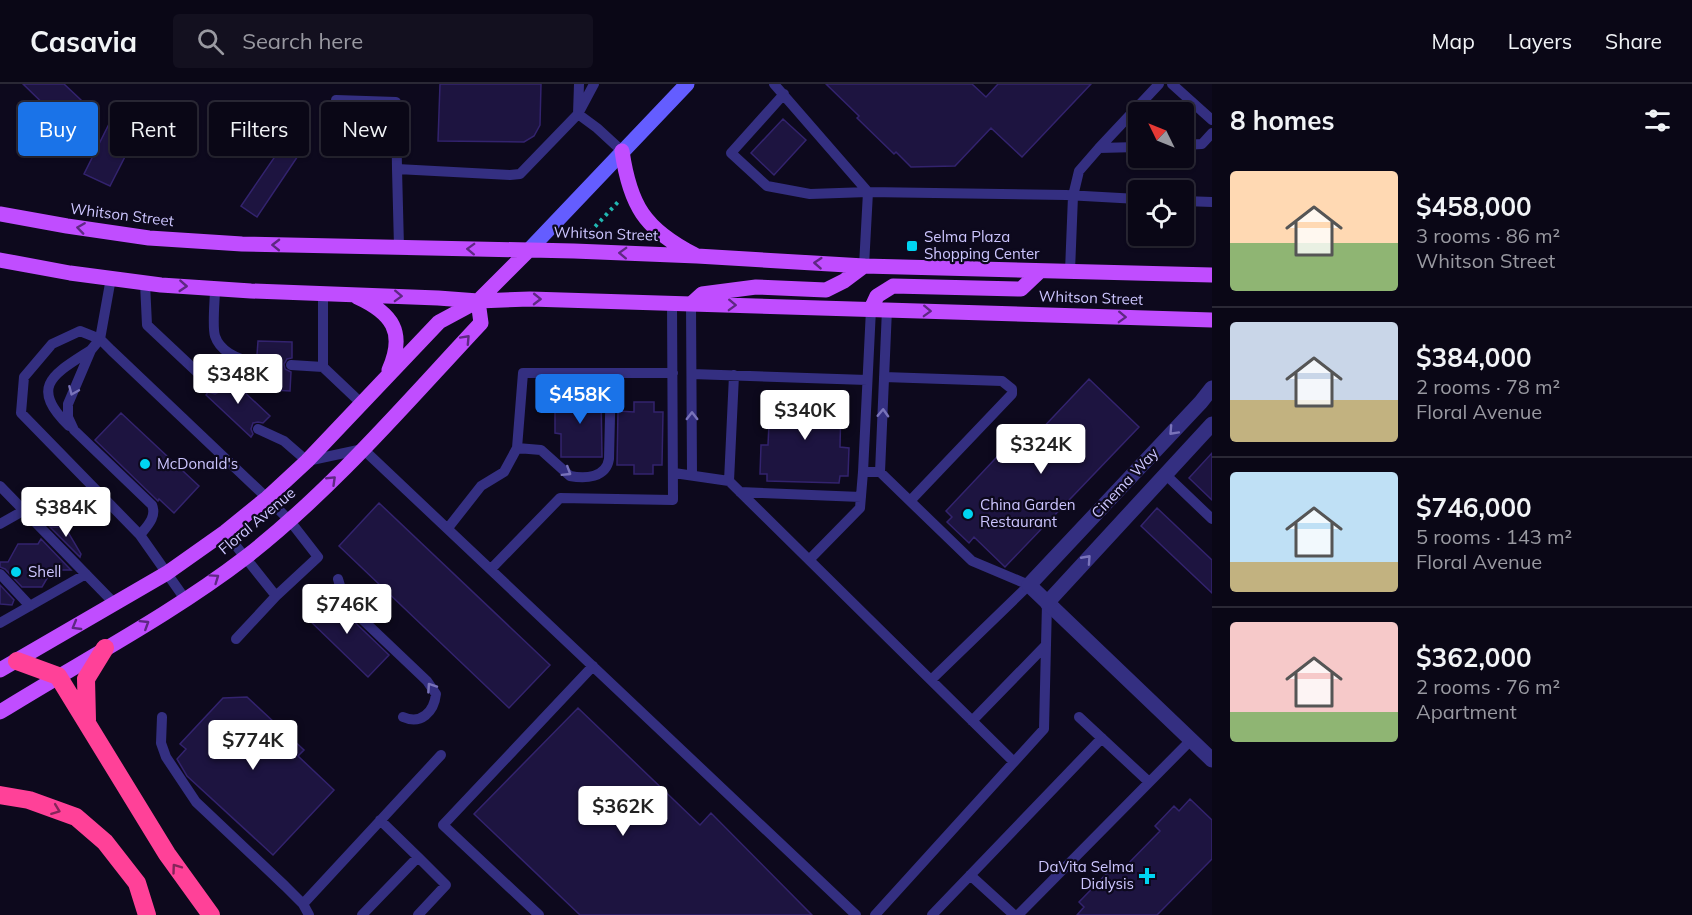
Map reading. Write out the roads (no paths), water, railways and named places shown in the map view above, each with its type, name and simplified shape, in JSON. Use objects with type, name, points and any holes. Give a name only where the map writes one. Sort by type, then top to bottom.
[{"type":"highway","points":[[87,722],[87,679],[105,648]]},
{"type":"highway","points":[[17,661],[58,676],[167,854],[211,915]]},
{"type":"highway","points":[[0,795],[29,800],[76,817],[105,842],[137,883],[147,915]]},
{"type":"main road","name":"Floral Avenue","points":[[0,670],[167,573],[225,532],[267,498],[308,461],[439,322],[478,301],[687,84]]},
{"type":"main road","points":[[622,151],[627,184],[641,213],[674,243],[697,256]]},
{"type":"main road","name":"Whitson Street","points":[[0,214],[149,238],[242,244],[529,250],[697,256],[864,266],[1212,275]]},
{"type":"main road","name":"Whitson Street","points":[[0,261],[146,283],[215,289],[478,301],[530,299],[1212,320]]},
{"type":"main road","points":[[692,304],[702,294],[756,287],[826,290],[844,281],[864,266]]},
{"type":"main road","points":[[871,309],[877,296],[893,286],[1021,289],[1040,270]]},
{"type":"main road","points":[[354,295],[380,310],[394,329],[397,344],[384,380]]},
{"type":"main road","name":"Floral Avenue","points":[[0,712],[185,599],[244,558],[290,521],[363,449],[481,323],[478,301]]},
{"type":"street","name":"Cinema Way","points":[[1029,585],[1212,388]]},
{"type":"street","name":"Cinema Way","points":[[1047,603],[1165,474],[1210,429]]},
{"type":"street","points":[[1029,585],[1212,760]]},
{"type":"lane","points":[[578,114],[579,84]]},
{"type":"lane","points":[[397,169],[520,174],[578,114],[594,84]]},
{"type":"lane","points":[[774,84],[868,192],[864,266]]},
{"type":"lane","points":[[1070,271],[1073,196],[1079,171],[1159,84]]},
{"type":"lane","points":[[1172,84],[1212,120]]},
{"type":"lane","points":[[784,94],[731,153],[767,186],[810,194],[868,192],[1128,199]]},
{"type":"lane","points":[[336,100],[396,102],[399,247]]},
{"type":"lane","points":[[578,114],[622,151]]},
{"type":"lane","points":[[1194,144],[1202,144],[1212,133]]},
{"type":"lane","points":[[1099,148],[1128,147]]},
{"type":"lane","points":[[1194,201],[1212,202]]},
{"type":"lane","points":[[74,430],[68,417],[68,404],[91,350],[100,339],[111,278]]},
{"type":"lane","points":[[146,283],[147,326],[213,387]]},
{"type":"lane","points":[[215,289],[215,336],[226,351],[240,360],[257,363]]},
{"type":"lane","points":[[323,294],[323,367]]},
{"type":"lane","points":[[491,569],[560,498],[673,500],[672,303]]},
{"type":"lane","points":[[692,304],[692,475]]},
{"type":"lane","points":[[809,560],[860,508],[871,309]]},
{"type":"lane","points":[[880,472],[887,309]]},
{"type":"lane","points":[[185,599],[140,535],[21,413],[24,377],[52,344],[80,331],[100,339],[290,521],[318,557],[276,596],[236,639]]},
{"type":"lane","points":[[91,350],[56,373],[48,386],[48,393],[53,408],[152,505],[154,510],[152,519],[140,535]]},
{"type":"lane","points":[[291,365],[323,367],[361,403]]},
{"type":"lane","points":[[448,528],[480,486],[504,471],[517,448],[523,374],[673,373]]},
{"type":"lane","points":[[517,448],[541,450],[570,476],[593,477],[602,472],[609,459],[611,374]]},
{"type":"lane","points":[[692,374],[867,380]]},
{"type":"lane","points":[[729,481],[734,375]]},
{"type":"lane","points":[[884,377],[1002,381],[1012,389],[1012,394],[910,501]]},
{"type":"lane","points":[[258,429],[284,441],[308,461],[363,449],[856,915]]},
{"type":"lane","points":[[863,472],[880,472],[972,561],[1029,585],[931,680]]},
{"type":"lane","points":[[674,473],[729,481],[1014,762]]},
{"type":"lane","points":[[1165,474],[1212,519]]},
{"type":"lane","points":[[0,486],[115,604]]},
{"type":"lane","points":[[740,492],[861,497]]},
{"type":"lane","points":[[0,524],[23,511]]},
{"type":"lane","points":[[225,532],[276,596]]},
{"type":"lane","points":[[0,574],[30,606]]},
{"type":"lane","points":[[0,623],[86,574]]},
{"type":"lane","points":[[338,579],[345,603],[427,681],[436,694],[434,707],[423,718],[411,721],[403,717]]},
{"type":"lane","points":[[875,915],[1044,729],[1047,603]]},
{"type":"lane","points":[[972,721],[1046,645]]},
{"type":"lane","points":[[539,915],[443,825],[593,666]]},
{"type":"lane","points":[[162,717],[161,743],[166,757],[196,802],[303,904],[309,915]]},
{"type":"lane","points":[[1079,717],[1149,782]]},
{"type":"lane","points":[[932,915],[1102,738]]},
{"type":"lane","points":[[970,875],[1016,915],[1191,740]]},
{"type":"lane","points":[[303,904],[441,755]]},
{"type":"lane","points":[[380,820],[446,885],[418,915]]},
{"type":"lane","points":[[362,915],[418,857]]},
{"type":"place","name":"Selma Plaza Shopping Center","points":[[912,246]]},
{"type":"place","name":"McDonald's","points":[[145,464]]},
{"type":"place","name":"China Garden Restaurant","points":[[968,514]]},
{"type":"place","name":"Shell","points":[[16,572]]},
{"type":"place","name":"DaVita Selma Dialysis","points":[[1147,876]]}]
